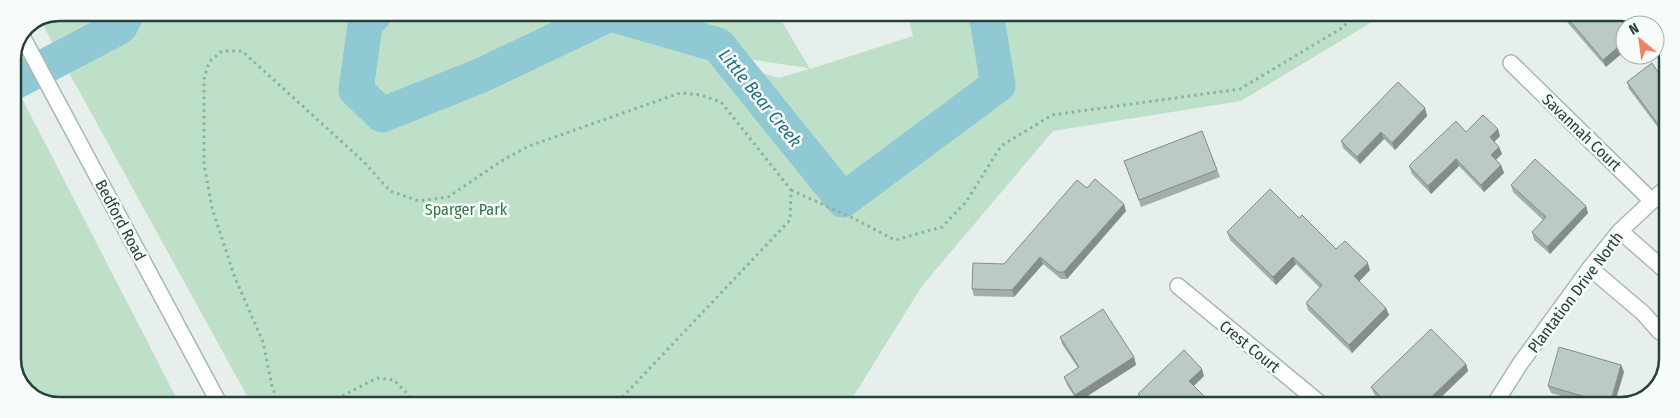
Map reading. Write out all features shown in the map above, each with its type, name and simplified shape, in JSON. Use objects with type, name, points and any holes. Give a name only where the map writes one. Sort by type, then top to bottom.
[{"type":"street","name":"Bedford Road","points":[[25,42],[216,397]]},
{"type":"street","name":"Savannah Court","points":[[1511,63],[1652,200]]},
{"type":"street","name":"Plantation Drive North","points":[[1499,397],[1520,364],[1590,268],[1620,231],[1659,194]]},
{"type":"street","points":[[1620,231],[1659,265]]},
{"type":"street","points":[[1590,268],[1643,313],[1659,331]]},
{"type":"street","name":"Crest Court","points":[[1178,286],[1312,397]]},
{"type":"path","points":[[275,397],[263,342],[236,278],[212,208],[204,164],[204,79],[209,62],[222,52],[242,51],[363,161],[390,191],[418,201],[448,197],[503,160],[529,146],[680,94],[701,95],[721,102],[791,190],[896,240],[942,227],[966,202],[1000,146],[1052,115],[1240,89],[1342,28],[1349,21]]},
{"type":"path","points":[[623,397],[790,220],[791,190]]},
{"type":"path","points":[[340,397],[377,378],[394,380],[410,397]]},
{"type":"green space","name":"Sparger Park","points":[[59,21],[782,21],[810,69],[913,36],[909,21],[1373,21],[1241,101],[1053,131],[922,286],[853,397],[248,397],[43,25],[44,24]],"holes":[[[693,51],[808,68],[779,78]]]},
{"type":"green space","points":[[21,97],[176,397],[51,396],[40,392],[24,374],[21,362]]},
{"type":"building","points":[[1570,21],[1615,21],[1615,50],[1603,60]]},
{"type":"building","points":[[1649,65],[1653,65],[1659,71],[1659,126],[1627,82]]},
{"type":"building","points":[[1398,82],[1425,108],[1392,143],[1381,132],[1357,157],[1341,141]]},
{"type":"building","points":[[1483,115],[1498,129],[1490,137],[1499,147],[1491,155],[1501,165],[1481,185],[1456,159],[1428,186],[1409,166],[1456,121],[1466,132]]},
{"type":"building","points":[[1202,131],[1217,170],[1139,200],[1124,161]]},
{"type":"building","points":[[1535,159],[1586,206],[1547,247],[1532,232],[1546,217],[1511,185]]},
{"type":"building","points":[[1095,179],[1124,204],[1064,272],[1058,272],[1040,257],[1012,290],[972,289],[973,263],[1004,264],[1077,180],[1087,188]]},
{"type":"building","points":[[1270,189],[1299,218],[1302,215],[1336,249],[1345,241],[1368,263],[1354,276],[1386,308],[1349,345],[1306,303],[1322,285],[1293,257],[1273,277],[1227,232]]},
{"type":"building","points":[[1103,309],[1134,357],[1075,395],[1064,377],[1079,367],[1060,337]]},
{"type":"building","points":[[1431,329],[1466,364],[1431,397],[1381,397],[1371,387]]},
{"type":"building","points":[[1559,347],[1621,365],[1612,397],[1586,397],[1548,386]]},
{"type":"building","points":[[1184,350],[1202,369],[1189,381],[1205,397],[1141,397],[1138,394]]},
{"type":"waterway","name":"Little Bear Creek","points":[[21,79],[120,27],[123,21]]},
{"type":"waterway","name":"Little Bear Creek","points":[[368,21],[365,25],[356,90],[382,115],[482,75],[595,21]]},
{"type":"waterway","name":"Little Bear Creek","points":[[634,21],[718,45],[843,200],[998,85],[987,21]]}]
